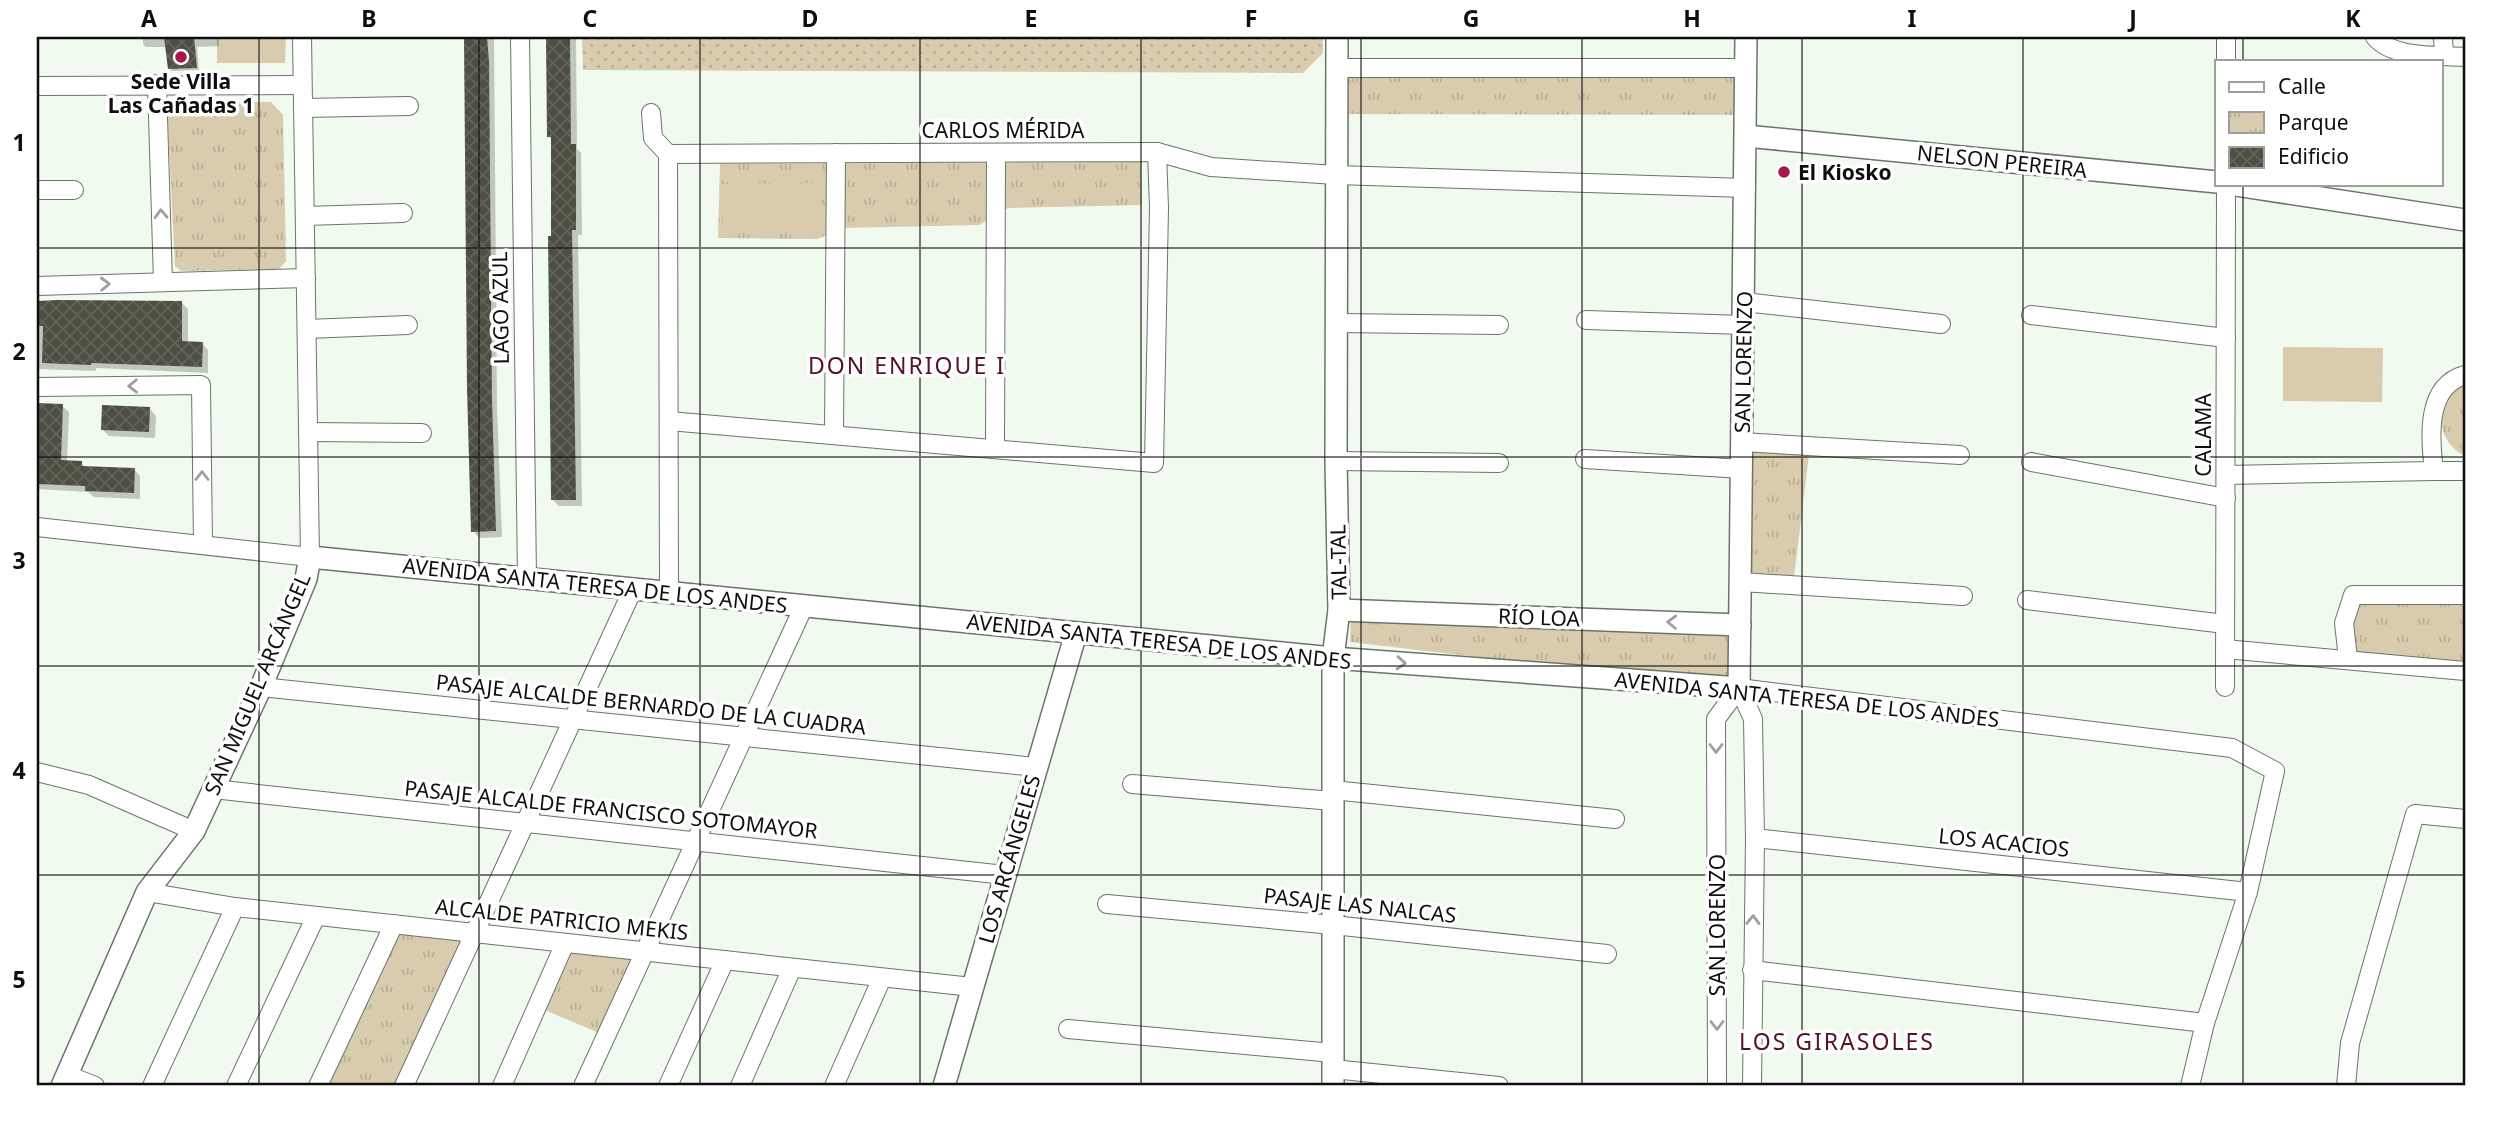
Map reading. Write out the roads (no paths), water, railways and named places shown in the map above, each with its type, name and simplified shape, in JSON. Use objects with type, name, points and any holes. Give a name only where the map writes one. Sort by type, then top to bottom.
[{"type":"street","name":"SAN MIGUEL ARCÁNGEL","points":[[65,1081],[147,892],[194,831],[261,687],[306,579],[310,556],[302,37]]},
{"type":"street","name":"LAGO AZUL","points":[[520,37],[527,578]]},
{"type":"street","name":"TAL-TAL","points":[[1333,1069],[1333,659],[1339,610],[1336,461],[1336,37]]},
{"type":"street","name":"SAN LORENZO","points":[[1746,37],[1739,688],[1753,719],[1755,838],[1752,1086]]},
{"type":"street","points":[[2226,37],[2226,60]]},
{"type":"street","points":[[2375,37],[2394,51],[2465,57]]},
{"type":"street","points":[[2443,37],[2444,56]]},
{"type":"street","points":[[1337,68],[1746,68]]},
{"type":"street","points":[[157,84],[163,282]]},
{"type":"street","points":[[37,86],[302,85]]},
{"type":"street","points":[[303,108],[409,106]]},
{"type":"street","points":[[651,113],[653,138],[668,154],[669,592]]},
{"type":"street","name":"NELSON PEREIRA","points":[[1746,135],[2215,182]]},
{"type":"street","points":[[669,421],[1154,463],[1159,208],[1157,152]]},
{"type":"street","name":"CARLOS MÉRIDA","points":[[668,154],[1157,152],[1211,167],[1336,175],[1746,188]]},
{"type":"street","points":[[834,434],[836,153]]},
{"type":"street","points":[[995,449],[996,153]]},
{"type":"street","name":"CALAMA","points":[[2225,687],[2228,186]]},
{"type":"street","points":[[2241,186],[2465,220]]},
{"type":"street","points":[[37,190],[74,190]]},
{"type":"street","points":[[304,216],[403,213]]},
{"type":"street","points":[[37,286],[306,278]]},
{"type":"street","points":[[1744,302],[1941,324]]},
{"type":"street","points":[[2031,315],[2226,338]]},
{"type":"street","points":[[1586,320],[1744,325]]},
{"type":"street","points":[[1337,323],[1499,325]]},
{"type":"street","points":[[307,329],[408,325]]},
{"type":"street","points":[[2434,471],[2431,449],[2436,402],[2445,387],[2465,375]]},
{"type":"street","points":[[37,387],[201,385],[202,544]]},
{"type":"street","points":[[308,432],[422,433]]},
{"type":"street","points":[[1742,442],[1960,455]]},
{"type":"street","points":[[1585,459],[1742,469]]},
{"type":"street","points":[[1336,461],[1499,463]]},
{"type":"street","points":[[2031,462],[2226,498]]},
{"type":"street","points":[[2226,475],[2465,471]]},
{"type":"street","name":"AVENIDA SANTA TERESA DE LOS ANDES","points":[[37,527],[1333,659],[1739,688],[2232,748],[2275,771],[2248,892]]},
{"type":"street","points":[[1741,582],[1963,596]]},
{"type":"street","points":[[404,1086],[633,589]]},
{"type":"street","points":[[2348,659],[2344,623],[2353,596],[2465,594]]},
{"type":"street","points":[[2027,600],[2225,624]]},
{"type":"street","points":[[583,1086],[804,606]]},
{"type":"street","name":"RÍO LOA","points":[[1339,610],[1740,625]]},
{"type":"street","name":"LOS ARCÁNGELES","points":[[944,1086],[1076,633]]},
{"type":"street","points":[[2225,649],[2465,671]]},
{"type":"street","name":"PASAJE ALCALDE BERNARDO DE LA CUADRA","points":[[261,687],[1035,767]]},
{"type":"street","name":"SAN LORENZO","points":[[1717,1086],[1716,719],[1739,688]]},
{"type":"street","points":[[39,777],[89,785],[194,831]]},
{"type":"street","points":[[1132,784],[1333,796],[1615,819]]},
{"type":"street","name":"PASAJE ALCALDE FRANCISCO SOTOMAYOR","points":[[213,789],[1004,875]]},
{"type":"street","points":[[2346,1086],[2350,1043],[2415,814],[2465,819]]},
{"type":"street","name":"LOS ACACIOS","points":[[1755,838],[2248,892]]},
{"type":"street","name":"ALCALDE PATRICIO MEKIS","points":[[147,892],[235,907],[972,987]]},
{"type":"street","points":[[2190,1086],[2205,1023],[2248,892]]},
{"type":"street","name":"PASAJE LAS NALCAS","points":[[1107,904],[1607,954]]},
{"type":"street","points":[[152,1086],[235,907]]},
{"type":"street","points":[[236,1086],[316,916]]},
{"type":"street","points":[[318,1086],[394,924]]},
{"type":"street","points":[[502,1086],[565,943]]},
{"type":"street","points":[[668,1086],[725,960]]},
{"type":"street","points":[[740,1086],[792,968]]},
{"type":"street","points":[[1752,970],[2205,1023]]},
{"type":"street","points":[[834,1086],[882,978]]},
{"type":"street","points":[[1068,1029],[1333,1069],[1499,1086]]},
{"type":"street","points":[[65,1081],[94,1086]]},
{"type":"place","name":"Sede Villa Las Cañadas 1","points":[[181,57]]},
{"type":"place","name":"El Kiosko","points":[[1784,172]]},
{"type":"district","name":"DON ENRIQUE I","points":[[907,365]]},
{"type":"district","name":"LOS GIRASOLES","points":[[1837,1041]]}]
